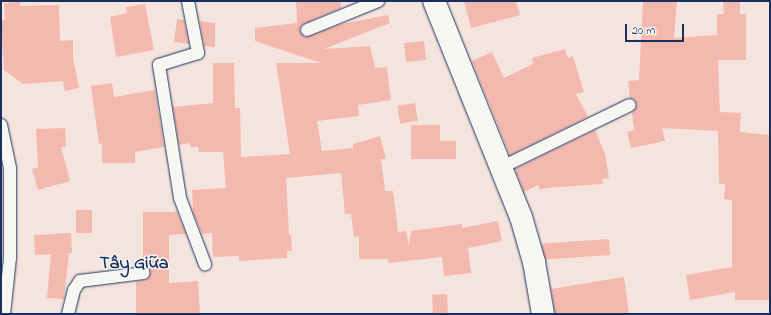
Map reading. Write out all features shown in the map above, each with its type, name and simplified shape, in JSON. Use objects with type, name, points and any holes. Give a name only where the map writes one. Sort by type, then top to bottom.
[{"type":"street","points":[[434,1],[529,241],[543,314]]},
{"type":"lane","points":[[188,1],[198,53],[159,65],[180,198],[205,264]]},
{"type":"lane","points":[[307,30],[378,1]]},
{"type":"lane","points":[[500,168],[630,105]]},
{"type":"lane","points":[[1,126],[10,168],[10,258],[7,313]]},
{"type":"lane","points":[[68,314],[74,290],[80,281],[144,273]]},
{"type":"building","points":[[296,1],[341,1],[341,8],[301,25],[300,32],[306,37],[342,24],[388,15],[390,23],[324,49],[370,46],[375,68],[387,67],[391,100],[358,105],[359,116],[317,121],[322,151],[353,148],[353,144],[380,136],[386,159],[381,159],[385,191],[393,191],[398,232],[406,231],[409,245],[411,231],[462,224],[462,228],[498,221],[502,241],[468,248],[471,273],[444,276],[442,257],[388,263],[388,259],[359,259],[359,236],[354,237],[351,214],[345,214],[341,173],[286,178],[289,235],[291,235],[292,251],[287,251],[287,258],[239,261],[239,256],[213,257],[212,233],[202,234],[193,212],[192,190],[226,188],[223,152],[199,152],[198,147],[190,147],[190,143],[179,145],[173,107],[213,103],[213,63],[234,63],[235,108],[240,108],[241,157],[290,154],[276,63],[321,63],[255,41],[255,28],[297,23]]},
{"type":"building","points":[[464,1],[516,1],[520,15],[471,28]]},
{"type":"building","points":[[643,1],[677,1],[674,38],[717,35],[717,14],[724,14],[723,1],[740,1],[740,14],[746,14],[746,60],[718,60],[720,112],[741,113],[740,132],[770,135],[770,300],[735,300],[735,292],[690,300],[686,275],[732,267],[732,200],[724,199],[725,184],[719,184],[718,131],[662,128],[665,141],[631,148],[627,132],[634,130],[632,112],[637,105],[634,99],[630,98],[628,81],[639,80]]},
{"type":"building","points":[[20,2],[20,6],[59,5],[60,41],[73,40],[73,58],[79,88],[65,91],[63,81],[23,84],[4,70],[1,20],[5,20],[4,3]]},
{"type":"building","points":[[145,4],[154,50],[116,57],[110,17],[127,13],[126,7]]},
{"type":"building","points":[[177,19],[184,20],[189,44],[174,42]]},
{"type":"building","points":[[200,21],[215,23],[215,47],[204,46]]},
{"type":"building","points":[[424,41],[426,60],[406,62],[404,43]]},
{"type":"building","points":[[565,49],[568,58],[573,56],[584,92],[576,94],[588,117],[510,155],[472,61],[492,52],[504,78],[533,64],[532,58]]},
{"type":"building","points":[[112,83],[114,97],[155,90],[164,147],[135,152],[135,163],[102,163],[102,143],[99,144],[91,86]]},
{"type":"building","points":[[415,103],[418,121],[400,124],[397,106]]},
{"type":"building","points":[[411,125],[440,125],[440,141],[456,141],[456,159],[411,159]]},
{"type":"building","points":[[65,128],[66,147],[61,147],[70,181],[38,190],[32,169],[38,167],[36,129]]},
{"type":"building","points":[[595,130],[605,154],[609,178],[602,179],[603,184],[546,188],[540,190],[538,185],[524,192],[515,169]]},
{"type":"building","points":[[76,210],[92,210],[92,233],[76,233]]},
{"type":"building","points":[[143,212],[177,212],[186,234],[169,235],[169,283],[198,281],[200,314],[136,314],[136,282],[148,279],[151,272],[147,266],[143,266]]},
{"type":"building","points":[[71,233],[72,253],[69,253],[64,299],[47,298],[51,254],[35,255],[34,235]]},
{"type":"building","points":[[609,239],[610,255],[543,260],[542,244]]},
{"type":"building","points":[[624,277],[629,314],[555,314],[551,289]]},
{"type":"building","points":[[447,294],[448,314],[433,314],[432,295]]},
{"type":"district","name":"Tây Giữa","points":[[134,264]]}]
